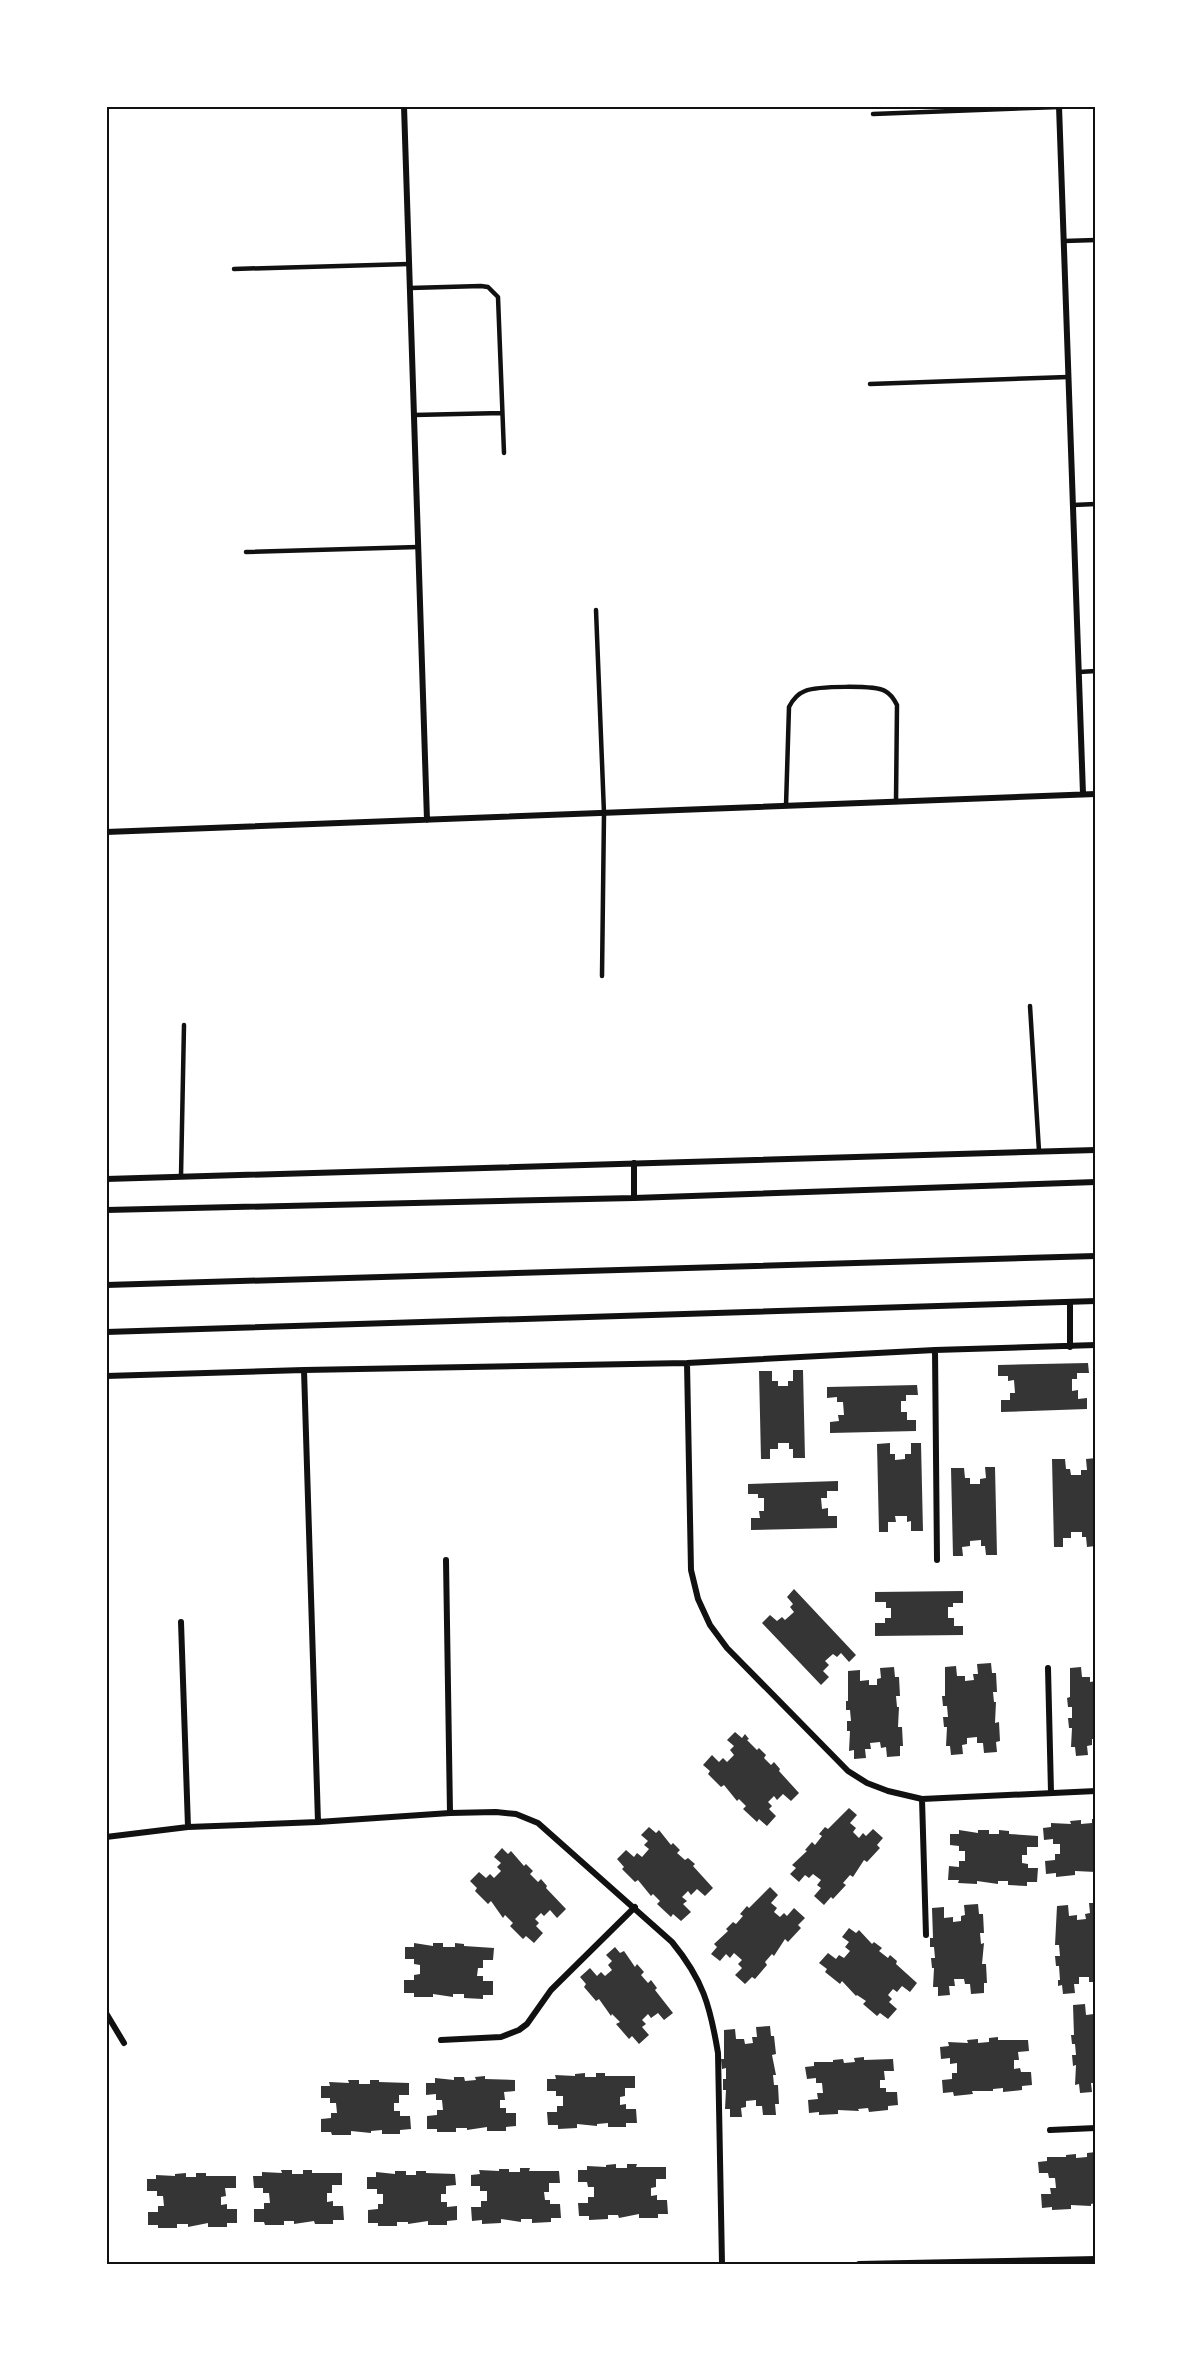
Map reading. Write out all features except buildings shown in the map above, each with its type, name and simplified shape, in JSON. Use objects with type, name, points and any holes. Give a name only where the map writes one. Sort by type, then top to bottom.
[{"type":"street","points":[[404,106],[427,820]]},
{"type":"street","points":[[1059,107],[1083,794]]},
{"type":"street","points":[[106,832],[1095,794]]},
{"type":"street","points":[[106,1179],[1095,1150]]},
{"type":"street","points":[[634,1163],[634,1198]]},
{"type":"street","points":[[106,1210],[634,1198],[1095,1182]]},
{"type":"street","points":[[106,1285],[1095,1256]]},
{"type":"street","points":[[106,1332],[1095,1301]]},
{"type":"street","points":[[1070,1302],[1070,1347]]},
{"type":"street","points":[[106,1376],[687,1362],[935,1350],[1095,1346]]},
{"type":"street","points":[[935,1350],[937,1560]]},
{"type":"street","points":[[687,1362],[691,1570],[698,1599],[710,1625],[727,1648],[848,1771],[867,1783],[888,1791],[922,1799],[1095,1791]]},
{"type":"street","points":[[304,1370],[318,1822]]},
{"type":"street","points":[[446,1560],[450,1813]]},
{"type":"street","points":[[181,1622],[188,1827]]},
{"type":"street","points":[[1048,1668],[1051,1792]]},
{"type":"street","points":[[922,1799],[926,1935]]},
{"type":"street","points":[[106,1836],[188,1827],[318,1822],[450,1813],[516,1814],[538,1823],[672,1942],[690,1965],[704,1990],[718,2053],[722,2265]]},
{"type":"street","points":[[441,2040],[501,2037],[519,2030],[527,2024],[551,1990],[635,1907]]},
{"type":"street","points":[[106,2013],[124,2043]]},
{"type":"street","points":[[1050,2130],[1095,2128]]},
{"type":"street","points":[[859,2265],[1095,2259]]},
{"type":"lane","points":[[873,114],[1059,107]]},
{"type":"lane","points":[[1064,241],[1095,240]]},
{"type":"lane","points":[[234,269],[409,264]]},
{"type":"lane","points":[[410,288],[481,286],[494,291],[499,304],[504,453]]},
{"type":"lane","points":[[870,384],[1068,377]]},
{"type":"lane","points":[[414,416],[502,413]]},
{"type":"lane","points":[[1073,505],[1095,504]]},
{"type":"lane","points":[[246,552],[418,547]]},
{"type":"lane","points":[[596,610],[604,813],[602,976]]},
{"type":"lane","points":[[1078,672],[1095,671]]},
{"type":"lane","points":[[786,806],[789,707],[798,695],[812,689],[873,688],[885,691],[894,699],[897,705],[896,801]]},
{"type":"lane","points":[[1030,1006],[1039,1151]]},
{"type":"lane","points":[[181,1176],[184,1025]]}]
